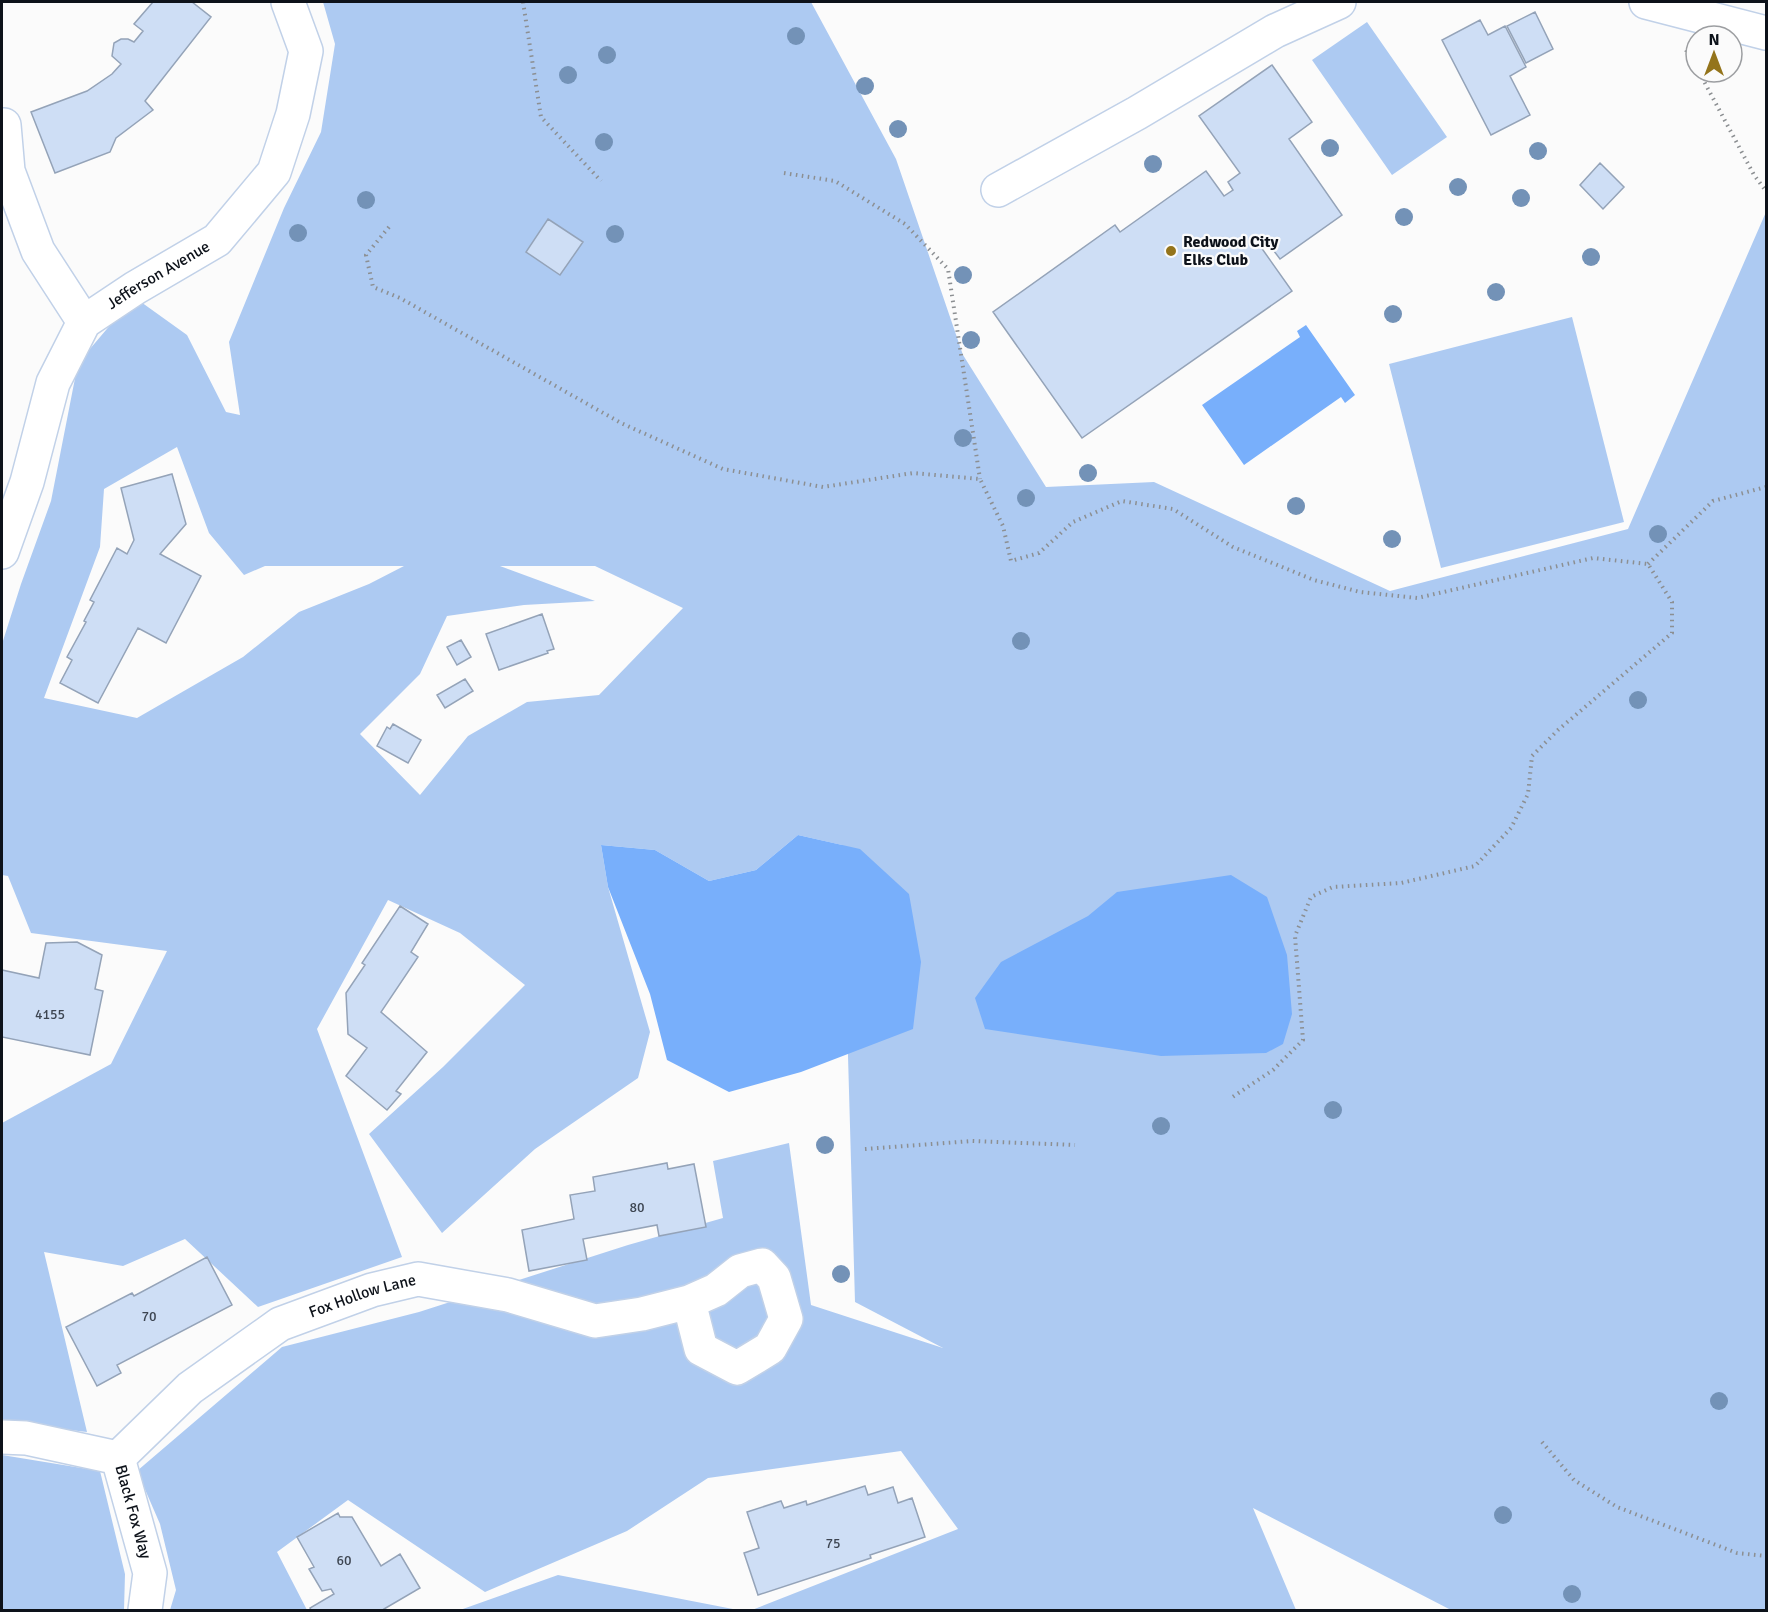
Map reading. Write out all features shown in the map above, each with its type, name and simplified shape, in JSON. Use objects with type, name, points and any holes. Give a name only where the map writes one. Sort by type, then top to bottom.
[{"type":"street","name":"Jefferson Avenue","points":[[2,552],[27,482],[53,382],[84,322],[135,288],[218,240],[274,172],[293,114],[306,51],[288,2]]},
{"type":"street","points":[[998,190],[1128,119],[1275,31],[1339,2]]},
{"type":"street","points":[[1646,2],[1767,33]]},
{"type":"street","points":[[4,125],[8,171],[38,250],[84,322]]},
{"type":"street","name":"Fox Hollow Lane","points":[[118,1458],[190,1388],[280,1324],[372,1290],[418,1280],[508,1295],[595,1321],[642,1314],[689,1302]]},
{"type":"street","name":"Black Fox Way","points":[[2,1437],[26,1438],[118,1458],[150,1573],[145,1611]]},
{"type":"path","points":[[523,2],[541,117],[601,181]]},
{"type":"path","points":[[1705,84],[1754,175],[1767,191]]},
{"type":"path","points":[[784,173],[835,181],[905,224],[948,270],[980,479],[1003,526],[1011,561],[1039,553],[1073,522],[1122,501],[1173,509],[1233,547],[1314,580],[1360,592],[1418,598],[1593,558],[1648,564]]},
{"type":"path","points":[[389,226],[366,255],[373,287],[400,298],[621,423],[723,469],[823,487],[913,473],[980,479]]},
{"type":"path","points":[[1648,564],[1713,501],[1767,487]]},
{"type":"path","points":[[1231,1098],[1273,1070],[1303,1040],[1295,936],[1311,897],[1333,887],[1401,883],[1475,866],[1511,828],[1528,794],[1532,756],[1558,730],[1672,633],[1672,602],[1648,564]]},
{"type":"path","points":[[865,1149],[972,1140],[1074,1145]]},
{"type":"path","points":[[1542,1442],[1574,1480],[1617,1507],[1737,1553],[1767,1556]]},
{"type":"shaded area","points":[[323,2],[811,2],[896,159],[963,355],[1046,487],[1154,482],[1390,591],[1628,529],[1766,212],[1766,1610],[1451,1610],[1253,1508],[1296,1610],[752,1610],[958,1529],[901,1451],[708,1478],[627,1531],[485,1592],[348,1500],[277,1552],[307,1610],[170,1610],[176,1590],[160,1524],[137,1471],[282,1347],[419,1312],[628,1245],[723,1218],[713,1161],[789,1143],[811,1305],[943,1348],[855,1302],[842,845],[798,835],[756,870],[709,881],[655,850],[601,845],[608,887],[650,1032],[638,1078],[535,1149],[442,1233],[369,1134],[443,1067],[525,985],[460,933],[388,900],[317,1029],[402,1257],[258,1307],[185,1239],[123,1266],[44,1252],[87,1432],[2,1422],[2,1123],[111,1064],[167,951],[31,933],[8,876],[2,875],[2,644],[51,501],[78,363],[134,297],[187,335],[226,412],[240,415],[229,342],[284,208],[321,132],[335,44]],"holes":[[[177,447],[209,533],[244,575],[265,566],[404,566],[369,584],[299,612],[243,657],[137,718],[44,698],[100,547],[104,489]],[[500,566],[595,566],[683,608],[599,695],[527,702],[468,736],[420,795],[360,734],[420,674],[447,616],[524,605],[595,601]]]},
{"type":"shaded area","points":[[1367,22],[1447,137],[1392,175],[1312,60]]},
{"type":"shaded area","points":[[1572,317],[1624,522],[1441,568],[1389,364]]},
{"type":"shaded area","points":[[2,1455],[100,1471],[125,1574],[124,1610],[2,1610]]},
{"type":"shaded area","points":[[558,1575],[738,1610],[460,1610]]},
{"type":"water","points":[[1306,325],[1355,395],[1345,403],[1341,397],[1244,465],[1202,405],[1300,337],[1297,331]]},
{"type":"water","points":[[798,835],[860,849],[909,894],[921,962],[913,1029],[801,1072],[729,1092],[667,1060],[650,994],[608,887],[601,845],[655,850],[709,881],[756,870]]},
{"type":"water","points":[[1231,875],[1267,897],[1287,955],[1292,1014],[1283,1044],[1266,1053],[1161,1056],[985,1029],[975,998],[1001,962],[1088,916],[1117,892]]},
{"type":"building","points":[[153,2],[192,2],[211,17],[145,101],[153,110],[116,138],[110,152],[55,173],[31,112],[87,91],[112,74],[121,64],[112,56],[114,43],[121,39],[134,42],[143,31],[134,24]]},
{"type":"building","points":[[1535,12],[1553,49],[1526,63],[1507,26]]},
{"type":"building","points":[[1480,20],[1488,35],[1505,26],[1526,67],[1510,76],[1530,115],[1491,135],[1442,40]]},
{"type":"building","name":"Redwood City Elks Club","points":[[1272,65],[1312,122],[1289,139],[1342,215],[1280,259],[1265,239],[1258,243],[1292,291],[1082,438],[993,312],[1115,225],[1120,232],[1206,171],[1224,196],[1233,190],[1228,182],[1240,173],[1199,116]]},
{"type":"building","points":[[1600,163],[1624,187],[1603,209],[1580,185]]},
{"type":"building","points":[[548,219],[583,242],[560,275],[526,252]]},
{"type":"building","points":[[172,474],[186,524],[160,554],[201,576],[166,643],[138,628],[98,703],[60,683],[72,660],[67,657],[94,602],[90,600],[117,548],[127,554],[134,540],[121,488]]},
{"type":"building","points":[[542,614],[554,649],[499,670],[486,634]]},
{"type":"building","points":[[461,640],[471,657],[457,665],[447,647]]},
{"type":"building","points":[[465,679],[473,691],[445,708],[437,695]]},
{"type":"building","points":[[393,724],[421,740],[408,763],[377,746],[387,727],[390,729]]},
{"type":"building","points":[[400,906],[428,924],[411,952],[418,957],[381,1012],[427,1052],[396,1091],[401,1094],[387,1110],[346,1076],[367,1048],[348,1034],[346,993],[365,965],[362,963]]},
{"type":"building","points":[[77,942],[102,955],[95,989],[103,991],[90,1055],[2,1037],[2,970],[39,978],[46,943]]},
{"type":"building","points":[[667,1163],[668,1169],[694,1164],[706,1227],[659,1236],[657,1225],[583,1239],[587,1260],[529,1271],[522,1230],[574,1219],[570,1195],[595,1191],[593,1177]]},
{"type":"building","points":[[207,1257],[232,1305],[117,1365],[121,1373],[97,1386],[66,1327],[132,1293],[134,1296]]},
{"type":"building","points":[[865,1486],[868,1495],[893,1487],[898,1503],[912,1498],[925,1537],[870,1555],[871,1558],[758,1595],[744,1553],[759,1548],[747,1512],[781,1501],[784,1508],[806,1501],[807,1505]]},
{"type":"building","points":[[338,1513],[340,1517],[352,1517],[381,1566],[400,1554],[420,1588],[385,1610],[311,1610],[310,1608],[334,1594],[331,1589],[322,1591],[309,1569],[314,1567],[297,1537]]},
{"type":"place","name":"Redwood City Elks Club","points":[[1171,251]]}]
